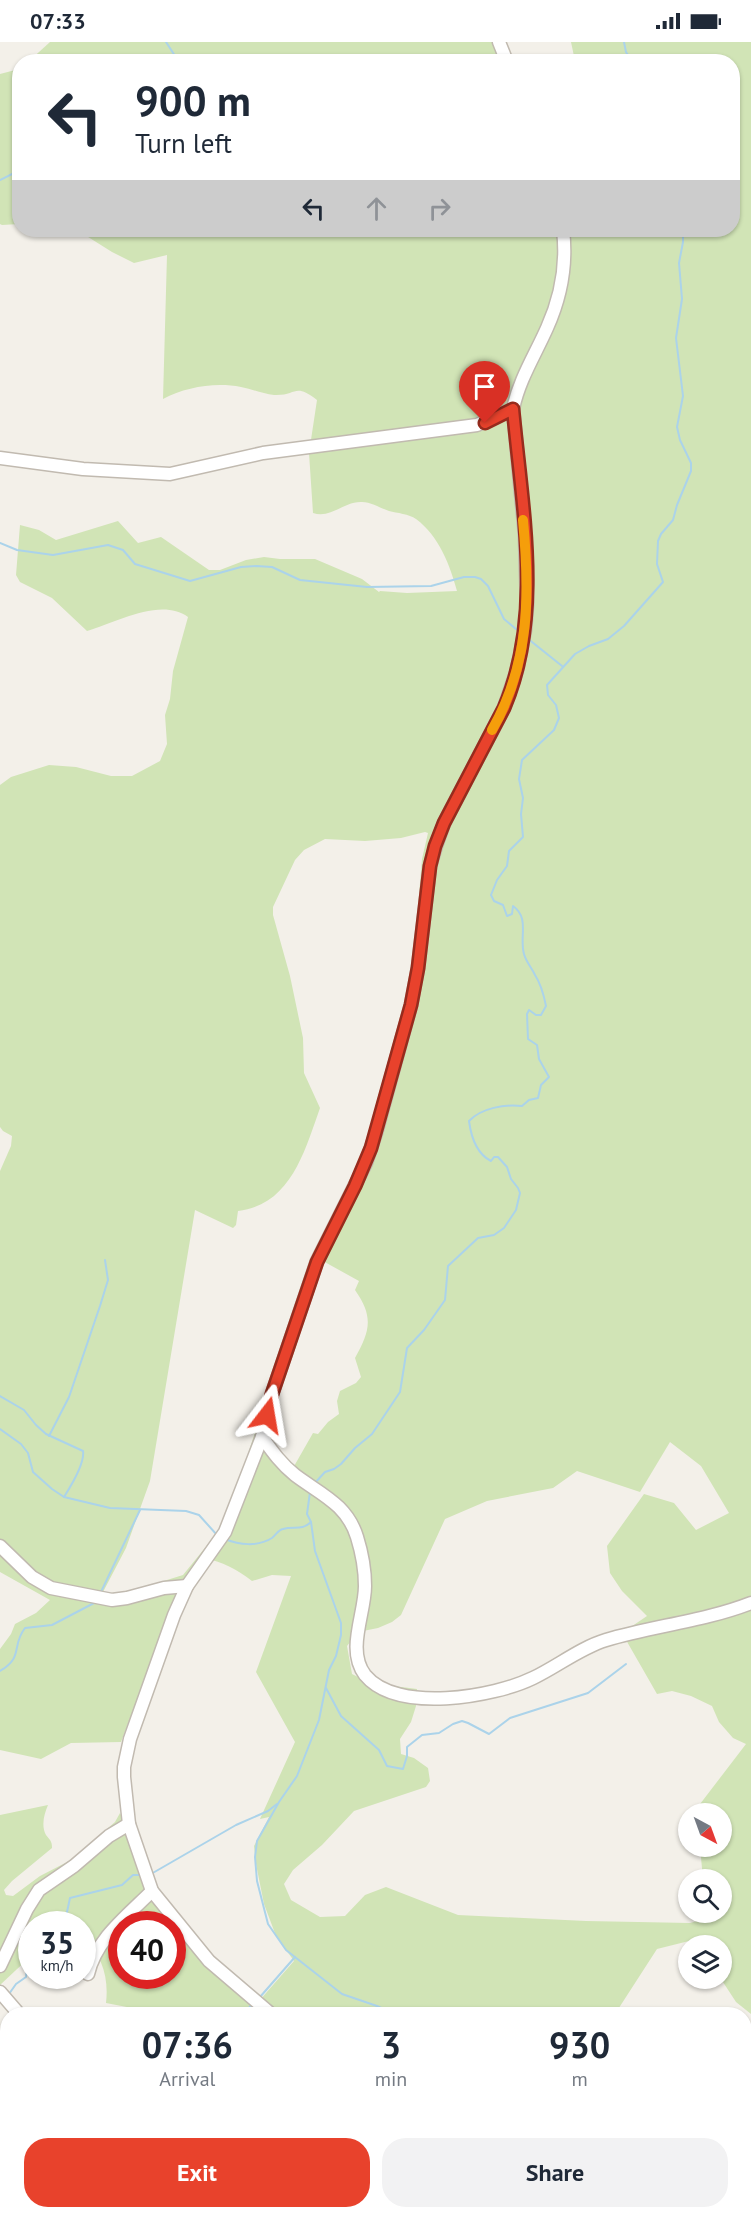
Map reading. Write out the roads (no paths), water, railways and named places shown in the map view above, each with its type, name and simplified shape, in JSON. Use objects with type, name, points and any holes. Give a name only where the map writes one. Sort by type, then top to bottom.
[{"type":"street","points":[[263,2007],[209,1961],[152,1891],[129,1824],[124,1777],[127,1753],[159,1655],[187,1586],[225,1532],[262,1437],[272,1394],[317,1262],[355,1186],[373,1140],[411,1005],[418,968],[430,866],[435,846],[444,823],[504,708],[517,670],[525,630],[527,605],[525,536],[513,409],[525,372],[548,326],[561,288],[565,259],[563,237]]},
{"type":"street","points":[[0,458],[83,469],[170,474],[262,453],[477,425],[513,409]]},
{"type":"street","points":[[262,1437],[279,1461],[295,1475],[337,1503],[353,1525],[362,1559],[365,1586],[356,1654],[366,1676],[387,1690],[412,1696],[447,1697],[484,1694],[532,1678],[606,1640],[751,1603]]},
{"type":"street","points":[[0,1546],[32,1577],[51,1588],[112,1600],[164,1588],[187,1586]]},
{"type":"street","points":[[0,1966],[27,1909],[39,1890],[53,1878],[74,1866],[109,1836],[129,1824]]},
{"type":"street","points":[[96,1951],[101,1943],[152,1891]]},
{"type":"street","points":[[0,1992],[13,2007]]},
{"type":"waterway","points":[[166,42],[174,54]]},
{"type":"waterway","points":[[624,42],[627,54]]},
{"type":"waterway","points":[[0,180],[12,174]]},
{"type":"waterway","points":[[314,1484],[325,1472],[341,1464],[372,1434],[400,1392],[407,1348],[424,1330],[445,1300],[448,1266],[478,1238],[494,1235],[504,1228],[516,1210],[520,1193],[507,1167],[498,1157],[494,1157],[491,1161],[482,1154],[473,1138],[469,1121],[487,1110],[501,1106],[522,1106],[529,1100],[538,1098],[541,1085],[549,1077],[539,1059],[537,1045],[528,1039],[527,1014],[529,1010],[536,1015],[541,1015],[546,1006],[539,982],[524,954],[521,916],[513,906],[512,914],[507,916],[503,905],[494,901],[491,895],[497,880],[507,866],[509,851],[523,837],[521,814],[523,798],[519,779],[522,760],[554,730],[559,718],[556,705],[548,695],[547,685],[575,654],[608,639],[624,626],[663,582],[657,564],[658,541],[673,520],[691,471],[691,463],[680,440],[677,427],[683,396],[676,338],[682,299],[679,263],[683,237]]},
{"type":"waterway","points":[[0,543],[17,550],[53,555],[108,545],[123,550],[135,564],[190,581],[241,567],[256,566],[272,567],[300,580],[367,587],[431,586],[464,577],[475,577],[488,586],[504,619],[516,629]]},
{"type":"waterway","points":[[527,638],[562,666]]},
{"type":"waterway","points":[[49,1436],[69,1397],[100,1306],[108,1280],[105,1260]]},
{"type":"waterway","points":[[0,1396],[24,1410],[46,1434],[83,1451],[80,1468],[64,1497]]},
{"type":"waterway","points":[[0,1429],[21,1444],[28,1453],[33,1472],[64,1497],[110,1508],[186,1511],[199,1515],[217,1535]]},
{"type":"waterway","points":[[310,1492],[307,1514],[311,1522],[315,1551],[341,1623],[341,1635],[336,1656],[329,1670],[319,1720],[297,1776],[257,1841],[255,1857],[257,1881],[268,1924],[286,1950],[342,1994],[379,2007]]},
{"type":"waterway","points":[[100,1594],[140,1510]]},
{"type":"waterway","points":[[225,1539],[242,1544],[261,1543],[272,1538],[278,1531],[301,1527],[311,1522]]},
{"type":"waterway","points":[[0,1671],[15,1656],[25,1628],[52,1625],[96,1602]]},
{"type":"waterway","points":[[326,1688],[341,1716],[379,1750],[387,1766],[403,1769],[407,1747],[422,1735],[439,1733],[462,1721],[489,1734],[510,1718],[588,1693],[626,1664]]},
{"type":"waterway","points":[[151,1874],[277,1804]]},
{"type":"waterway","points":[[67,1911],[70,1898],[122,1885],[133,1875],[143,1875]]},
{"type":"waterway","points":[[260,1997],[295,1957]]},
{"type":"waterway","points":[[9,1994],[18,1983]]},
{"type":"waterway","points":[[250,2007],[253,2003]]}]
